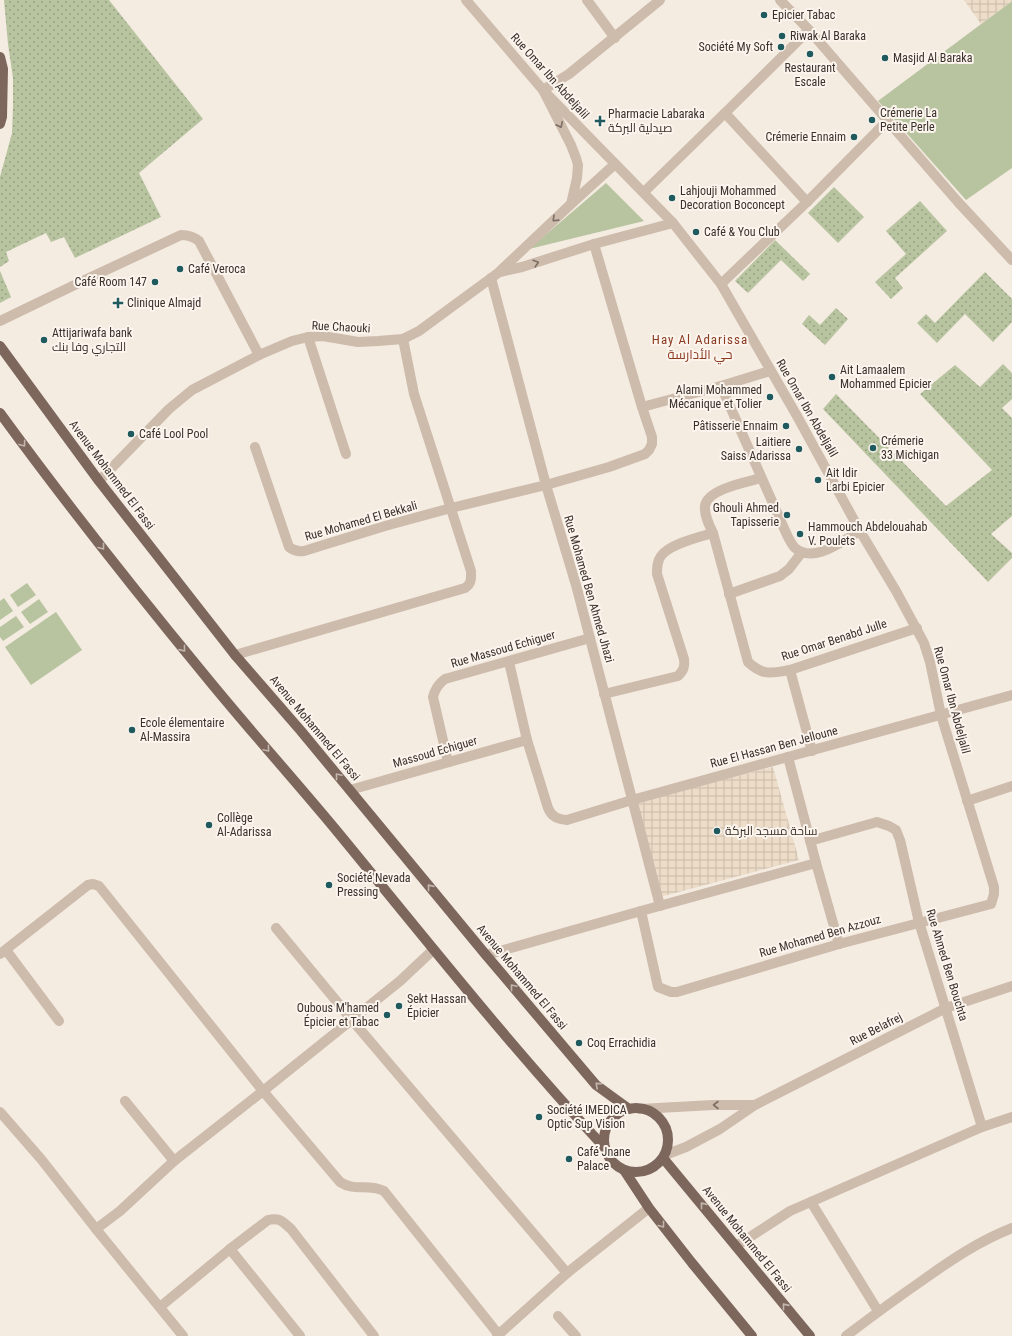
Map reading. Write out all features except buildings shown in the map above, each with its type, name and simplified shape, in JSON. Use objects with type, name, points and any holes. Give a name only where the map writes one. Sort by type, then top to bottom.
[{"type":"main road","points":[[0,57],[3,69],[2,117],[0,124]]},
{"type":"main road","name":"Avenue Mohammed El Fassi","points":[[0,346],[99,481],[235,654],[350,790],[486,956],[596,1085],[628,1109]]},
{"type":"main road","points":[[0,413],[38,465],[134,588],[204,674],[335,829],[433,950],[574,1115],[605,1148],[609,1157],[616,1165],[624,1170],[635,1172],[646,1171],[656,1166],[664,1157],[668,1145],[668,1135],[665,1125],[650,1111],[628,1109],[617,1115],[609,1124],[605,1136],[605,1148]]},
{"type":"main road","name":"Avenue Mohammed El Fassi","points":[[664,1157],[810,1336]]},
{"type":"main road","points":[[624,1170],[649,1208],[752,1336]]},
{"type":"street","name":"Rue Omar Ibn Abdeljalil","points":[[466,0],[543,90],[673,223],[721,284],[834,482],[860,531],[896,590],[924,643],[930,662],[941,715],[994,887],[994,894],[991,904]]},
{"type":"street","points":[[587,0],[614,38]]},
{"type":"street","points":[[571,204],[577,178],[578,165],[571,145],[543,90],[569,74],[660,0]]},
{"type":"street","points":[[780,0],[809,30],[958,202],[1012,260]]},
{"type":"street","points":[[644,192],[809,30]]},
{"type":"street","points":[[725,114],[806,202]]},
{"type":"street","points":[[721,284],[887,121]]},
{"type":"street","name":"Rue Chaouki","points":[[99,481],[169,408],[183,396],[259,355],[292,341],[308,337],[323,336],[358,342],[378,342],[404,339],[419,331],[495,276],[615,164]]},
{"type":"street","points":[[495,276],[594,244],[673,223]]},
{"type":"street","points":[[0,321],[181,235],[187,235],[194,237],[199,241],[259,355]]},
{"type":"street","name":"Rue Mohamed El Bekkali","points":[[255,447],[289,547],[292,550],[304,551],[385,526],[451,508],[546,485],[609,467],[645,454],[652,444],[652,437],[594,244]]},
{"type":"street","name":"Rue Mohamed Ben Ahmed Jhazi","points":[[495,276],[546,485],[590,638],[660,906]]},
{"type":"street","points":[[308,337],[346,454]]},
{"type":"street","points":[[235,654],[465,588],[470,584],[472,580],[471,571],[414,394],[404,339]]},
{"type":"street","points":[[642,407],[770,371]]},
{"type":"street","points":[[721,386],[786,535],[794,547],[802,552],[812,554],[821,552],[860,531]]},
{"type":"street","name":"Rue Omar Benabd Julle","points":[[761,478],[715,492],[708,498],[705,506],[706,515],[748,662],[756,669],[770,673],[790,670],[917,628]]},
{"type":"street","points":[[604,694],[678,676],[685,668],[684,658],[657,574],[657,564],[661,555],[669,548],[712,533]]},
{"type":"street","points":[[729,594],[780,576],[789,569],[802,552]]},
{"type":"street","name":"Rue Massoud Echiguer","points":[[448,762],[433,697],[434,690],[438,684],[445,679],[590,638]]},
{"type":"street","points":[[509,662],[527,740]]},
{"type":"street","points":[[790,670],[812,751]]},
{"type":"street","name":"Rue El Hassan Ben Jelloune","points":[[527,740],[551,815],[559,819],[567,820],[632,800],[1012,695]]},
{"type":"street","name":"Massoud Echiguer","points":[[350,790],[527,740]]},
{"type":"street","points":[[788,757],[839,944]]},
{"type":"street","points":[[967,801],[1012,786]]},
{"type":"street","name":"Rue Ahmed Ben Bouchta","points":[[810,841],[878,822],[896,830],[900,840],[919,922],[982,1127]]},
{"type":"street","points":[[486,956],[641,911],[816,863]]},
{"type":"street","points":[[59,1021],[3,952],[88,885],[93,884],[99,886],[263,1092],[340,1182],[347,1186],[371,1187],[384,1191],[498,1335],[567,1273],[649,1208]]},
{"type":"street","name":"Rue Mohamed Ben Azzouz","points":[[641,911],[658,987],[671,992],[677,992],[839,944],[991,904]]},
{"type":"street","points":[[276,928],[352,1020],[567,1273]]},
{"type":"street","points":[[96,1229],[120,1211],[174,1161],[263,1092],[400,981],[433,950]]},
{"type":"street","name":"Rue Belafrej","points":[[664,1157],[720,1129],[755,1105],[946,1008],[1012,986]]},
{"type":"street","points":[[125,1102],[174,1161]]},
{"type":"street","name":"Rue Belafrej","points":[[640,1109],[713,1105],[755,1105]]},
{"type":"street","points":[[0,1112],[41,1159],[183,1336]]},
{"type":"street","points":[[736,1246],[790,1211],[982,1127],[1012,1117]]},
{"type":"street","points":[[811,1202],[878,1311]]},
{"type":"street","points":[[160,1307],[230,1249],[268,1220],[275,1218],[283,1222],[290,1229],[374,1336]]},
{"type":"street","points":[[846,1336],[878,1311],[962,1253],[991,1236],[1012,1228]]},
{"type":"street","points":[[230,1249],[300,1336]]},
{"type":"street","points":[[558,1316],[576,1336]]},
{"type":"green space","points":[[4,0],[109,0],[203,119],[139,173],[161,217],[75,258],[64,237],[51,242],[46,233],[6,252],[9,261],[0,267],[0,177],[12,133],[13,108],[13,78]]},
{"type":"green space","points":[[1012,1],[1012,168],[966,200],[878,101]]},
{"type":"green space","points":[[606,183],[644,221],[529,249]]},
{"type":"green space","points":[[834,187],[864,217],[838,243],[808,213]]},
{"type":"green space","points":[[920,201],[947,231],[895,278],[903,288],[891,299],[875,282],[906,254],[886,231]]},
{"type":"green space","points":[[775,240],[810,274],[803,281],[781,260],[748,293],[735,281]]},
{"type":"green space","points":[[0,271],[11,297],[0,303]]},
{"type":"green space","points":[[985,272],[1012,299],[1012,322],[993,342],[965,314],[937,343],[917,323],[926,314],[935,323]]},
{"type":"green space","points":[[836,308],[848,319],[825,345],[802,324],[809,315],[820,325]]},
{"type":"green space","points":[[1003,364],[1012,373],[1012,399],[1002,408],[1012,418],[1012,516],[991,534],[1012,553],[1012,558],[988,582],[823,409],[836,394],[946,506],[992,470],[920,394],[955,365],[980,387]]},
{"type":"green space","points":[[27,583],[36,595],[18,607],[10,595]]},
{"type":"green space","points":[[4,598],[13,611],[0,620],[0,601]]},
{"type":"green space","points":[[39,599],[48,612],[30,624],[21,612]]},
{"type":"green space","points":[[56,612],[82,650],[31,685],[5,647]]},
{"type":"green space","points":[[16,616],[24,627],[3,641],[0,637],[0,627]]},
{"type":"shaded area","points":[[964,0],[1012,0],[1012,1],[981,24]]},
{"type":"shaded area","name":"ساحة مسجد البركة","points":[[773,767],[799,860],[660,897],[635,802]]},
{"type":"place","name":"Epicier Tabac","points":[[764,15]]},
{"type":"place","name":"Riwak Al Baraka","points":[[782,36]]},
{"type":"place","name":"Société My Soft","points":[[781,47]]},
{"type":"place","name":"Restaurant Escale","points":[[810,54]]},
{"type":"place","name":"Masjid Al Baraka","points":[[885,58]]},
{"type":"place","name":"Crémerie La Petite Perle","points":[[872,120]]},
{"type":"place","name":"Pharmacie Labaraka صيدلية البركة","points":[[600,121]]},
{"type":"place","name":"Crémerie Ennaim","points":[[854,137]]},
{"type":"place","name":"Lahjouji Mohammed Decoration Boconcept","points":[[672,198]]},
{"type":"place","name":"Café & You Club","points":[[696,232]]},
{"type":"place","name":"Café Veroca","points":[[180,269]]},
{"type":"place","name":"Café Room 147","points":[[155,282]]},
{"type":"place","name":"Clinique Almajd","points":[[118,303]]},
{"type":"place","name":"Attijariwafa bank التجاري وفا بنك","points":[[44,340]]},
{"type":"place","name":"Ait Lamaalem Mohammed Epicier","points":[[832,377]]},
{"type":"place","name":"Alami Mohammed Mécanique et Tolier","points":[[770,397]]},
{"type":"place","name":"Pâtisserie Ennaim","points":[[786,426]]},
{"type":"place","name":"Café Lool Pool","points":[[131,434]]},
{"type":"place","name":"Crémerie 33 Michigan","points":[[873,448]]},
{"type":"place","name":"Laitiere Saiss Adarissa","points":[[799,449]]},
{"type":"place","name":"Ait Idir Larbi Epicier","points":[[818,480]]},
{"type":"place","name":"Ghouli Ahmed Tapisserie","points":[[787,515]]},
{"type":"place","name":"Hammouch Abdelouahab V. Poulets","points":[[800,534]]},
{"type":"place","name":"Ecole élementaire Al-Massira","points":[[132,730]]},
{"type":"place","name":"Collège Al-Adarissa","points":[[209,825]]},
{"type":"place","name":"ساحة مسجد البركة","points":[[717,831]]},
{"type":"place","name":"Société Nevada Pressing","points":[[329,885]]},
{"type":"place","name":"Sekt Hassan Épicier","points":[[399,1006]]},
{"type":"place","name":"Oubous M'hamed Épicier et Tabac","points":[[387,1015]]},
{"type":"place","name":"Coq Errachidia","points":[[579,1043]]},
{"type":"place","name":"Société IMEDICA Optic Sup Vision","points":[[539,1117]]},
{"type":"place","name":"Café Jnane Palace","points":[[569,1159]]},
{"type":"district","name":"Hay Al Adarissa حي الأدارسة","points":[[700,346]]}]
